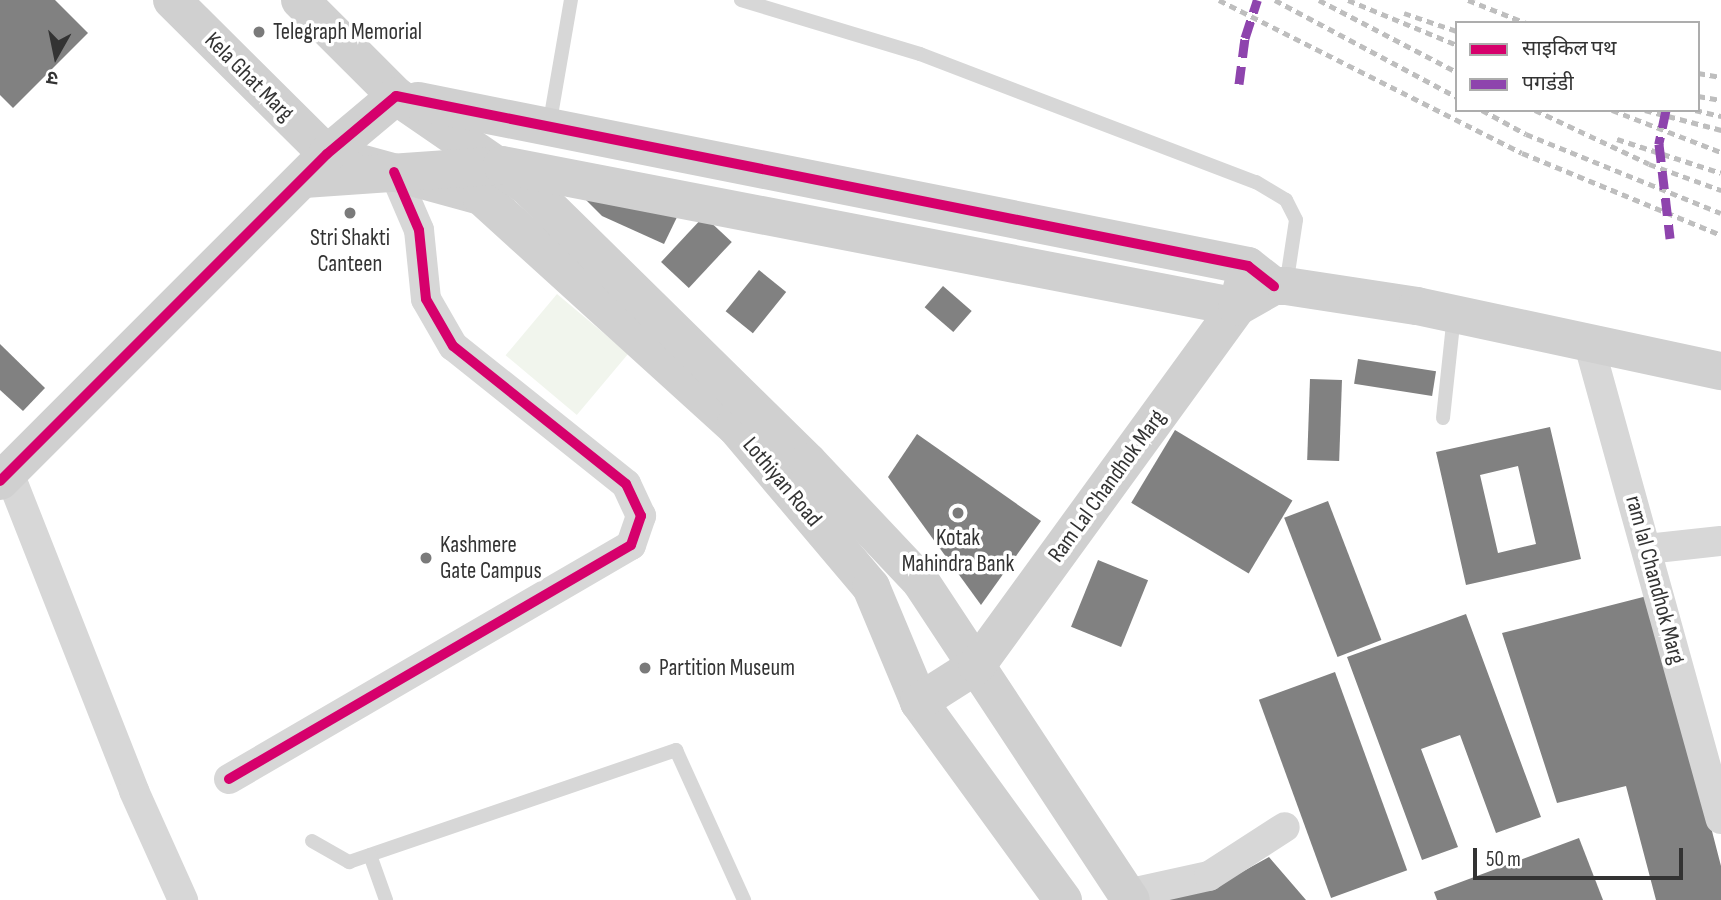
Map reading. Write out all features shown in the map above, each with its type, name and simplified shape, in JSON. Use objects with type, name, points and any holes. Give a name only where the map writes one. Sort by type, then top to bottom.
[{"type":"street","name":"Kela Ghat Marg","points":[[172,0],[315,166]]},
{"type":"street","points":[[300,0],[396,96],[502,165]]},
{"type":"street","points":[[183,900],[134,791],[5,477],[315,166],[396,96]]},
{"type":"street","points":[[396,96],[1269,279],[1588,341],[1721,371]]},
{"type":"street","points":[[315,166],[394,172],[502,165],[1237,307],[1269,279]]},
{"type":"street","name":"Lothiyan Road","points":[[502,165],[808,462],[921,582],[1129,897]]},
{"type":"street","points":[[229,779],[631,545],[641,516],[626,484],[453,346],[426,299],[419,230],[394,172]]},
{"type":"street","name":"Lothiyan Road","points":[[394,172],[481,196],[735,426],[871,587],[919,702],[1063,900]]},
{"type":"street","name":"Ram Lal Chandhok Marg","points":[[977,665],[1237,307]]},
{"type":"street","name":"ram lal Chandhok Marg","points":[[1588,341],[1721,819]]},
{"type":"street","points":[[1647,549],[1721,541]]},
{"type":"street","points":[[919,702],[977,665]]},
{"type":"street","points":[[1129,897],[1209,876],[1285,827]]},
{"type":"lane","points":[[548,128],[571,0]]},
{"type":"lane","points":[[741,0],[920,54],[1256,182],[1286,200],[1296,220],[1269,279]]},
{"type":"lane","points":[[1443,418],[1455,314]]},
{"type":"lane","points":[[312,841],[349,862],[676,750],[744,900]]},
{"type":"lane","points":[[370,855],[386,900]]},
{"type":"shaded area","points":[[557,294],[628,354],[577,415],[506,355]]},
{"type":"building","points":[[0,0],[55,0],[88,33],[13,108],[0,95]]},
{"type":"building","points":[[585,199],[679,213],[664,244],[602,216]]},
{"type":"building","points":[[704,216],[732,242],[689,288],[661,262]]},
{"type":"building","points":[[759,270],[786,292],[753,333],[726,311]]},
{"type":"building","points":[[943,286],[972,311],[953,332],[925,307]]},
{"type":"building","points":[[0,344],[45,388],[23,411],[0,390]]},
{"type":"building","points":[[1358,359],[1436,371],[1432,396],[1354,384]]},
{"type":"building","points":[[1310,379],[1342,380],[1339,461],[1307,460]]},
{"type":"building","points":[[1550,427],[1581,559],[1466,585],[1436,452]],"holes":[[[1518,466],[1536,544],[1498,553],[1480,475]]]},
{"type":"building","points":[[1175,430],[1292,501],[1249,573],[1131,503]]},
{"type":"building","points":[[917,434],[1041,521],[981,605],[888,477]]},
{"type":"building","points":[[1328,501],[1381,640],[1338,657],[1284,518]]},
{"type":"building","points":[[1098,560],[1148,580],[1121,647],[1071,627]]},
{"type":"building","points":[[1651,595],[1721,866],[1721,900],[1656,900],[1626,786],[1557,803],[1502,633]]},
{"type":"building","points":[[1466,614],[1541,817],[1496,833],[1460,735],[1421,749],[1458,847],[1422,860],[1347,657]]},
{"type":"building","points":[[1335,672],[1407,870],[1331,898],[1259,700]]},
{"type":"building","points":[[1579,838],[1603,900],[1437,900],[1434,892]]},
{"type":"building","points":[[1269,857],[1306,900],[1164,900],[1229,879]]},
{"type":"railway","points":[[1219,0],[1522,153],[1721,235]]},
{"type":"railway","points":[[1275,0],[1455,96]]},
{"type":"railway","points":[[1319,0],[1455,71]]},
{"type":"railway","points":[[1348,0],[1455,44]]},
{"type":"railway","points":[[1468,0],[1521,21]]},
{"type":"railway","points":[[1404,13],[1455,30]]},
{"type":"railway","points":[[1700,73],[1721,77]]},
{"type":"railway","points":[[1700,96],[1721,100]]},
{"type":"railway","points":[[1700,111],[1721,116]]},
{"type":"railway","points":[[1486,112],[1526,134],[1721,213]]},
{"type":"railway","points":[[1539,112],[1649,164],[1721,190]]},
{"type":"railway","points":[[1617,112],[1721,152]]},
{"type":"railway","points":[[1653,112],[1721,130]]},
{"type":"railway","points":[[1617,139],[1721,173]]},
{"type":"marked path","points":[[1239,84],[1245,38],[1257,0]]},
{"type":"marked path","points":[[1666,112],[1659,144],[1670,238]]},
{"type":"cycle path","points":[[0,481],[327,154],[396,96],[1248,266],[1274,286]]},
{"type":"cycle path","points":[[229,779],[631,545],[641,516],[626,484],[453,346],[426,299],[419,230],[394,172]]},
{"type":"place","name":"Telegraph Memorial","points":[[259,32]]},
{"type":"place","name":"Stri Shakti Canteen","points":[[350,213]]},
{"type":"place","name":"Kotak Mahindra Bank","points":[[958,513]]},
{"type":"place","name":"Kashmere Gate Campus","points":[[426,558]]},
{"type":"place","name":"Partition Museum","points":[[645,668]]}]
